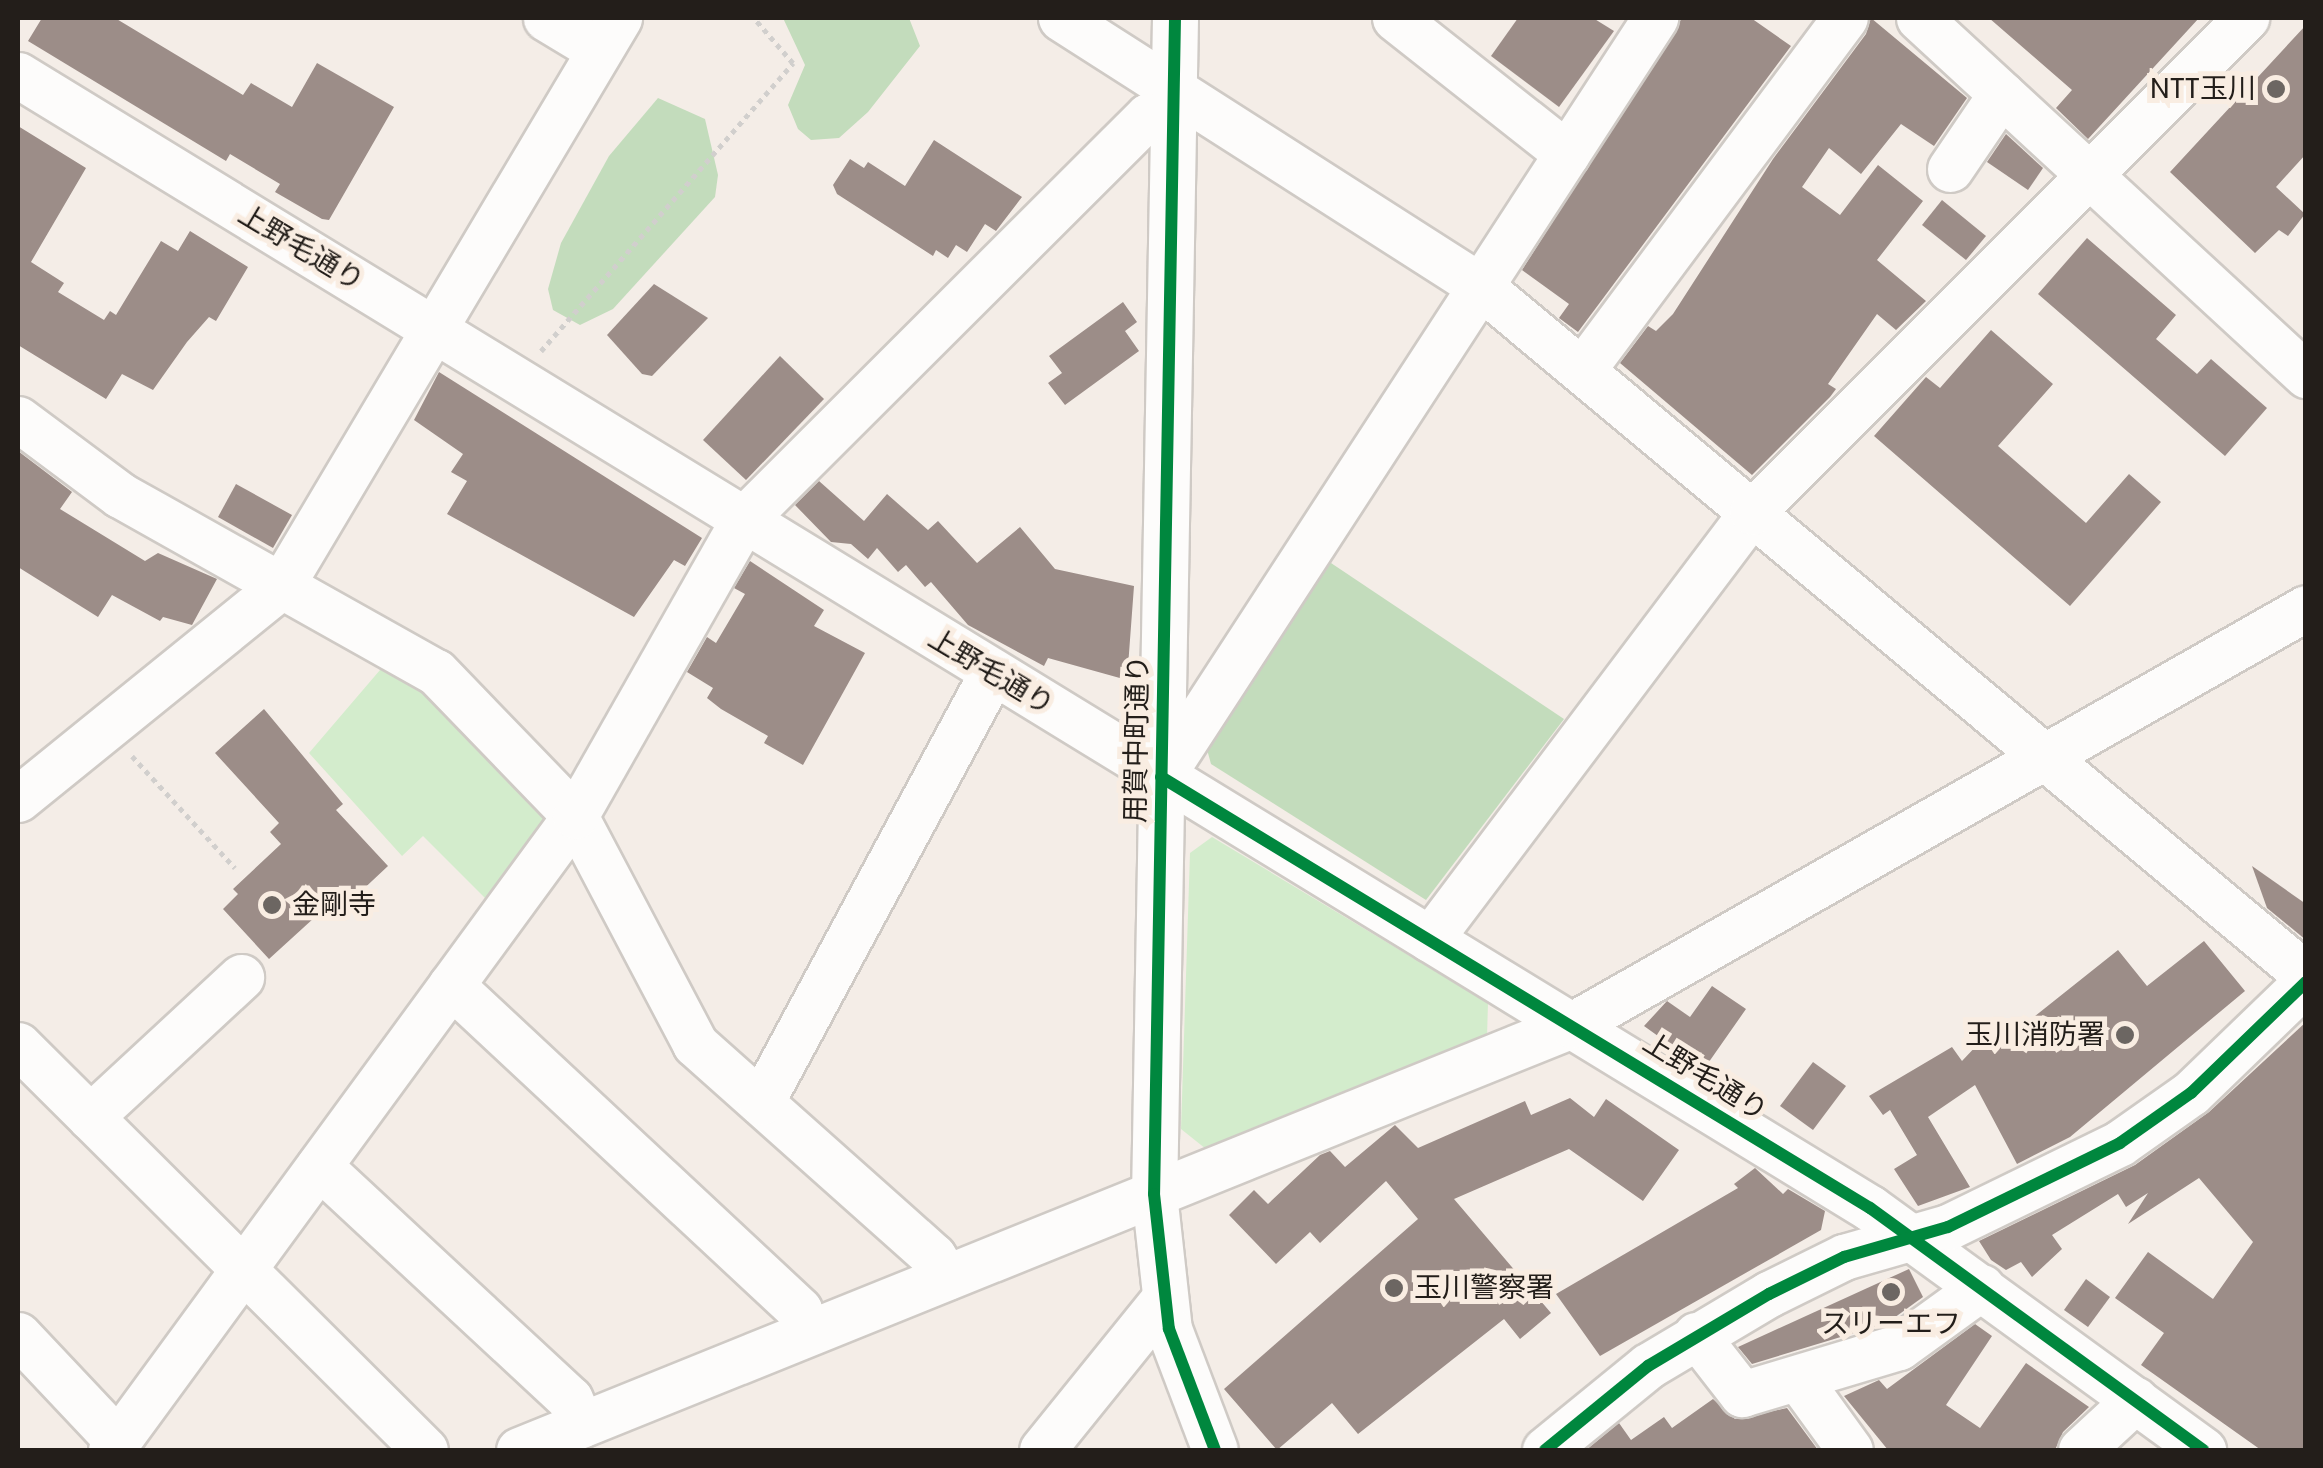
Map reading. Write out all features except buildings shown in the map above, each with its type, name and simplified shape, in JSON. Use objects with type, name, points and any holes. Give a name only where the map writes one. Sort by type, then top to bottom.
[{"type":"street","points":[[18,799],[281,586],[609,34],[546,18]]},
{"type":"street","points":[[1061,18],[1174,103],[1480,286],[2306,978],[2190,1093],[2120,1143],[1948,1227],[1909,1234],[1831,1263],[1696,1335],[1625,1383],[1550,1449]]},
{"type":"street","name":"用賀中町通り","points":[[1175,18],[1154,1194],[1162,1300],[1186,1386],[1215,1450]]},
{"type":"street","points":[[1395,18],[1567,154]]},
{"type":"street","points":[[1162,777],[1655,18]]},
{"type":"street","points":[[1583,369],[1846,18]]},
{"type":"street","points":[[1919,18],[2306,374]]},
{"type":"street","points":[[1430,939],[1752,512],[2246,18]]},
{"type":"street","name":"上野毛通り","points":[[18,75],[1909,1234],[2203,1450]]},
{"type":"street","points":[[1950,168],[2001,94]]},
{"type":"street","points":[[18,1335],[114,1446],[575,816],[743,520],[1148,116],[1174,103]]},
{"type":"street","points":[[18,420],[120,495],[436,672],[575,816],[696,1044],[933,1256],[946,1278]]},
{"type":"street","points":[[518,1450],[1572,1025],[2306,608]]},
{"type":"street","points":[[761,1102],[992,673]]},
{"type":"street","points":[[90,1117],[241,978]]},
{"type":"street","points":[[451,985],[798,1310],[808,1332]]},
{"type":"street","points":[[18,1045],[425,1450]]},
{"type":"street","points":[[319,1166],[570,1399],[581,1425]]},
{"type":"street","points":[[1696,1335],[1742,1394],[1800,1380],[1899,1347],[1982,1287]]},
{"type":"street","points":[[1042,1450],[1162,1300]]},
{"type":"street","points":[[1800,1380],[1850,1450]]},
{"type":"street","points":[[2081,1450],[2135,1400]]},
{"type":"path","points":[[532,362],[793,62],[754,18]]},
{"type":"path","points":[[106,728],[235,868]]},
{"type":"green space","points":[[783,18],[909,18],[920,46],[868,112],[839,138],[811,140],[798,129],[788,105],[805,65]]},
{"type":"green space","points":[[658,98],[705,119],[718,175],[715,197],[613,309],[580,325],[553,310],[548,289],[561,243],[609,156]]},
{"type":"green space","points":[[1325,559],[1564,719],[1426,900],[1211,764],[1205,742]]},
{"type":"green space","points":[[386,663],[425,683],[549,818],[487,900],[423,836],[402,856],[309,753]]},
{"type":"green space","points":[[1212,837],[1488,1003],[1487,1037],[1206,1149],[1181,1129],[1190,853]]},
{"type":"cycle path","points":[[1175,18],[1154,1194],[1169,1329],[1215,1450]]},
{"type":"cycle path","points":[[1161,777],[1870,1208],[2203,1450]]},
{"type":"cycle path","points":[[1545,1450],[1648,1366],[1769,1294],[1844,1257],[1948,1227],[2120,1143],[2191,1093],[2306,982]]},
{"type":"place","name":"NTT玉川","points":[[2276,89]]},
{"type":"place","name":"金剛寺","points":[[272,905]]},
{"type":"place","name":"玉川消防署","points":[[2125,1035]]},
{"type":"place","name":"玉川警察署","points":[[1394,1288]]},
{"type":"place","name":"スリーエフ","points":[[1891,1292]]}]
